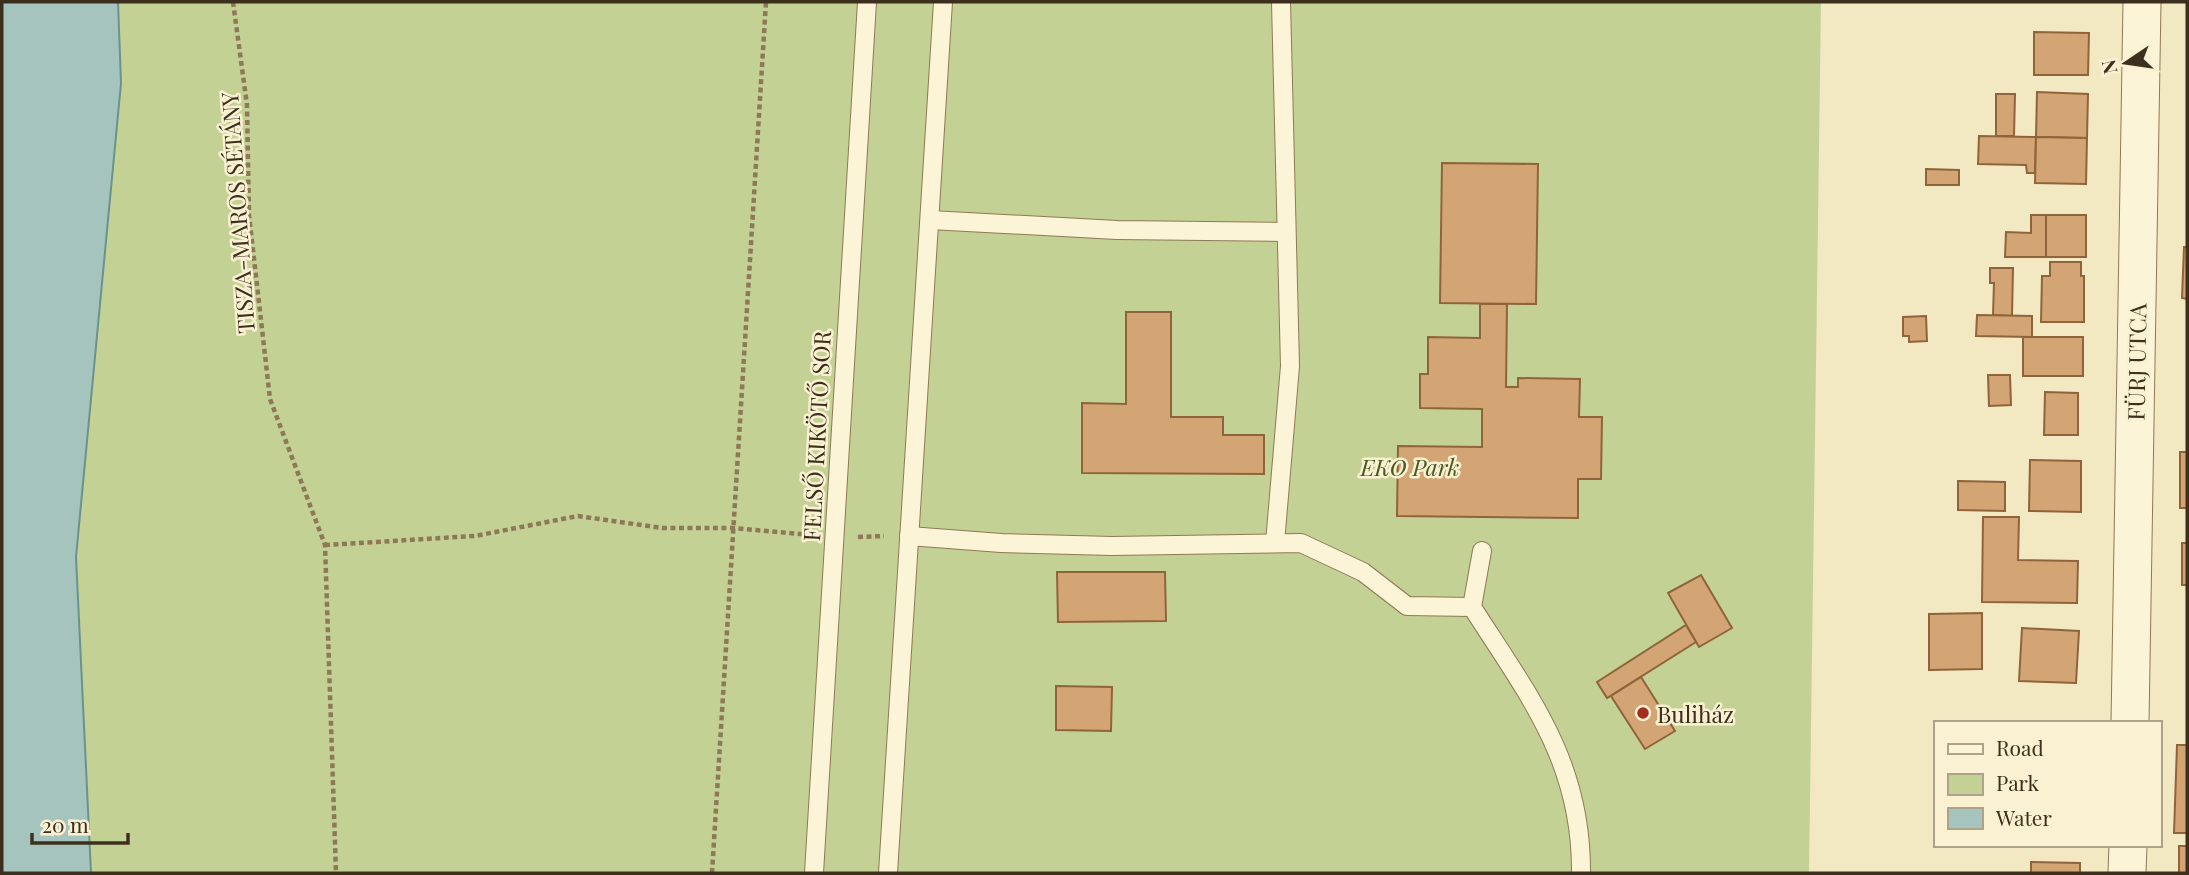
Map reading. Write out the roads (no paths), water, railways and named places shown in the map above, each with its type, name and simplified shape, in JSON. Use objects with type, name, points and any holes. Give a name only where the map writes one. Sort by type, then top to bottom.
[{"type":"street","name":"FÜRJ UTCA","points":[[2130,721],[2142,2]]},
{"type":"street","points":[[2127,873],[2128,847]]},
{"type":"lane","name":"FELSŐ KIKÖTŐ SOR","points":[[814,873],[867,2]]},
{"type":"lane","points":[[888,873],[943,2]]},
{"type":"lane","points":[[1275,543],[1290,366],[1281,2]]},
{"type":"lane","points":[[930,220],[1047,228],[1286,232]]},
{"type":"lane","points":[[909,536],[1015,544],[1301,543],[1363,572],[1407,606],[1472,607]]},
{"type":"lane","points":[[1482,551],[1472,607],[1532,701],[1565,766],[1577,814],[1581,873]]},
{"type":"water","points":[[2,2],[118,2],[121,83],[76,557],[91,873],[2,873]]},
{"type":"place","name":"Buliház","points":[[1643,713]]},
{"type":"park label","name":"EKO Park","points":[[1410,466]]}]
